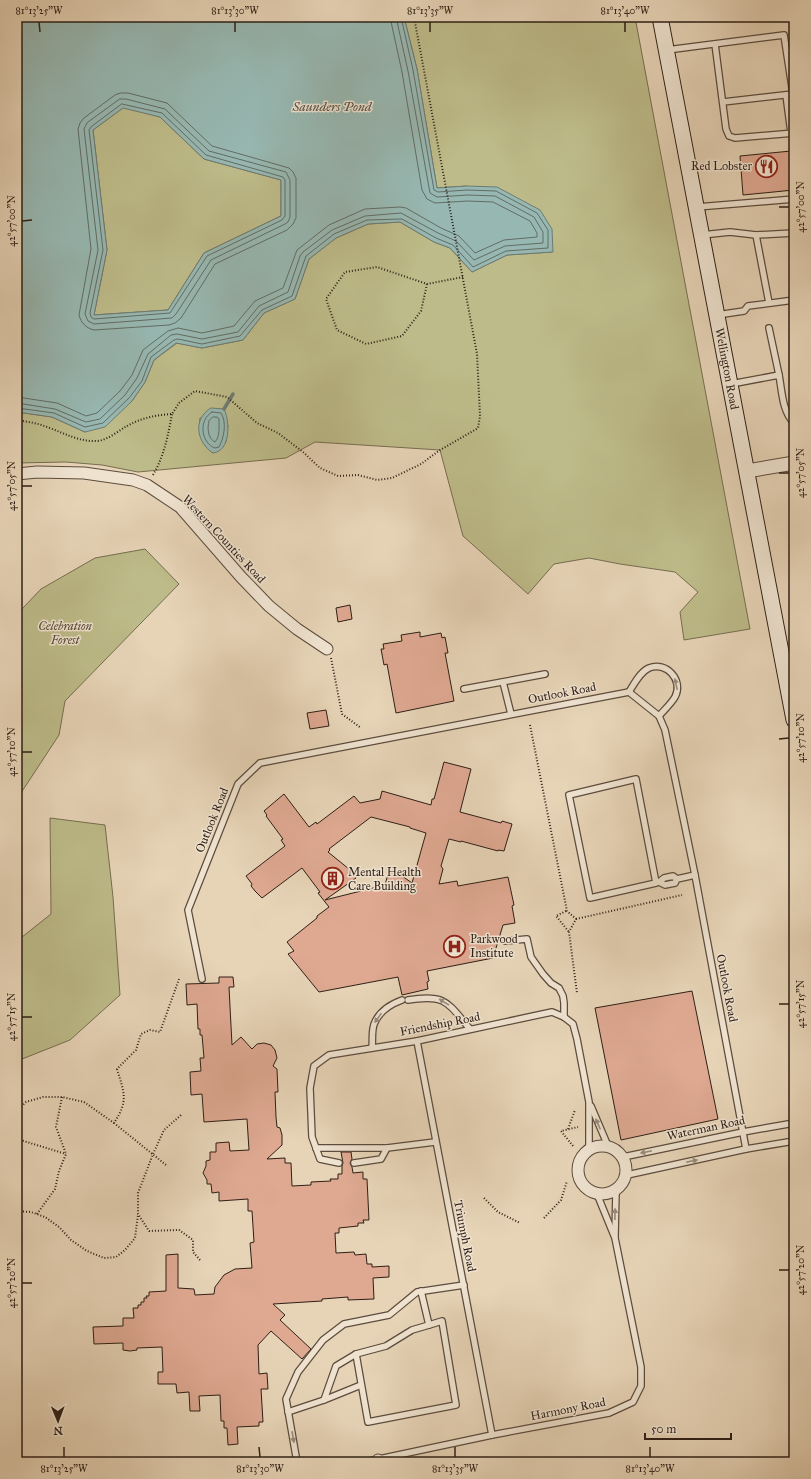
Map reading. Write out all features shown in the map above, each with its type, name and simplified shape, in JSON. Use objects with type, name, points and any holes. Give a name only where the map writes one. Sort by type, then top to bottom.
[{"type":"main road","name":"Wellington Road","points":[[660,17],[747,471],[791,686],[794,720]]},
{"type":"street","points":[[747,471],[794,463]]},
{"type":"street","name":"Western Counties Road","points":[[17,474],[37,472],[84,473],[133,480],[147,485],[180,507],[241,577],[269,606],[329,653]]},
{"type":"street","points":[[608,1146],[617,1150],[623,1157],[627,1175],[616,1191],[607,1194],[597,1194],[582,1183],[578,1175],[578,1165],[582,1157],[589,1149],[608,1146]]},
{"type":"lane","points":[[666,50],[784,36],[793,94],[723,102]]},
{"type":"lane","points":[[714,44],[726,129],[727,133],[732,137],[792,133],[786,95]]},
{"type":"lane","points":[[696,207],[794,199]]},
{"type":"lane","points":[[702,235],[730,232],[756,235],[794,232]]},
{"type":"lane","points":[[756,235],[769,303]]},
{"type":"lane","points":[[717,315],[744,311],[748,306],[794,300]]},
{"type":"lane","points":[[770,328],[784,407],[790,419],[794,423]]},
{"type":"lane","points":[[730,384],[779,375]]},
{"type":"lane","points":[[657,666],[665,668],[672,674],[676,681],[677,690],[675,697],[659,716],[629,692],[638,677],[648,669],[657,666]]},
{"type":"lane","points":[[464,689],[545,674]]},
{"type":"lane","points":[[503,682],[511,714]]},
{"type":"lane","name":"Outlook Road","points":[[202,979],[188,910],[238,784],[260,763],[629,692]]},
{"type":"lane","name":"Outlook Road","points":[[659,716],[665,730],[695,875],[746,1149]]},
{"type":"lane","points":[[658,883],[636,779],[569,795],[590,898],[658,883],[664,878],[673,876],[677,879],[695,875]]},
{"type":"lane","points":[[505,941],[527,939],[531,957],[551,983],[559,988],[563,996],[564,1017],[573,1024],[589,1102],[589,1149]]},
{"type":"lane","points":[[372,1048],[374,1022],[393,1004],[405,1000],[432,997],[441,999],[450,1006],[470,1029]]},
{"type":"lane","name":"Friendship Road","points":[[316,1148],[312,1137],[310,1088],[314,1066],[329,1055],[417,1040],[552,1012],[564,1017]]},
{"type":"lane","name":"Triumph Road","points":[[417,1040],[492,1435]]},
{"type":"lane","points":[[589,1102],[608,1146]]},
{"type":"lane","name":"Waterman Road","points":[[623,1157],[794,1123]]},
{"type":"lane","points":[[627,1175],[746,1149],[794,1141]]},
{"type":"lane","points":[[339,1163],[320,1159],[316,1148],[387,1148],[436,1142]]},
{"type":"lane","points":[[354,1163],[381,1159],[387,1148]]},
{"type":"lane","name":"Harmony Road","points":[[615,1238],[616,1191]]},
{"type":"lane","name":"Harmony Road","points":[[365,1462],[378,1461],[492,1435],[610,1413],[633,1402],[641,1386],[640,1366],[615,1238],[597,1194]]},
{"type":"lane","points":[[297,1462],[286,1399],[298,1372],[323,1340],[344,1324],[389,1315],[417,1292],[464,1286]]},
{"type":"lane","points":[[421,1291],[429,1325]]},
{"type":"lane","points":[[324,1400],[336,1366],[356,1354],[386,1346],[412,1330],[442,1321],[456,1405],[368,1422],[356,1354]]},
{"type":"lane","points":[[288,1412],[324,1400],[361,1385]]},
{"type":"path","points":[[147,485],[159,464],[164,451],[172,414],[179,403],[196,391],[227,397],[257,423],[278,433],[303,452],[320,468],[338,476],[358,476],[377,480],[392,478],[421,464],[440,450],[478,428],[480,416],[477,354],[414,17]]},
{"type":"path","points":[[427,284],[420,311],[402,336],[366,344],[337,330],[326,299],[345,272],[377,268],[427,284],[462,277]]},
{"type":"path","points":[[17,420],[46,426],[82,441],[99,441],[115,434],[141,419],[156,415],[172,414]]},
{"type":"path","points":[[329,653],[342,714],[361,728]]},
{"type":"path","points":[[530,725],[567,911],[576,919]]},
{"type":"path","points":[[569,932],[576,919],[682,895]]},
{"type":"path","points":[[567,911],[556,916],[569,932],[577,993]]},
{"type":"path","points":[[114,1123],[120,1114],[125,1098],[117,1069],[136,1050],[141,1034],[150,1030],[160,1032],[180,978]]},
{"type":"path","points":[[17,1111],[26,1102],[43,1097],[62,1097],[84,1102],[114,1123],[166,1165]]},
{"type":"path","points":[[37,1214],[55,1189],[59,1171],[66,1154],[56,1127],[62,1097]]},
{"type":"path","points":[[568,1129],[575,1110]]},
{"type":"path","points":[[17,1211],[37,1214],[45,1217],[71,1240],[82,1247],[104,1258],[116,1257],[125,1250],[135,1238],[138,1214],[138,1193],[164,1130],[181,1115]]},
{"type":"path","points":[[573,1146],[561,1131],[578,1127]]},
{"type":"path","points":[[17,1139],[66,1154]]},
{"type":"path","points":[[544,1218],[561,1200],[567,1181]]},
{"type":"path","points":[[484,1198],[498,1212],[520,1223]]},
{"type":"path","points":[[138,1214],[149,1231],[179,1230],[193,1240],[193,1252],[200,1260]]},
{"type":"green space","points":[[404,17],[635,17],[750,629],[684,640],[680,612],[698,592],[675,572],[589,558],[554,564],[528,594],[463,536],[440,450],[315,442],[286,458],[138,472],[102,465],[66,462],[17,463],[17,412],[52,417],[85,432],[132,401],[145,382],[154,360],[177,343],[202,348],[243,340],[264,313],[295,299],[309,259],[336,238],[368,224],[400,222],[434,242],[450,248],[472,272],[507,255],[552,252],[467,186],[437,188],[417,69]],"holes":[[[200,418],[228,425],[226,442],[213,453],[209,450],[201,437]]]},
{"type":"green space","points":[[124,107],[160,117],[204,159],[281,180],[281,216],[204,253],[168,310],[94,315],[107,250],[93,130]]},
{"type":"green space","name":"Celebration Forest","points":[[145,549],[179,584],[65,701],[59,735],[17,799],[17,607],[21,610],[41,589],[95,558]]},
{"type":"green space","points":[[50,818],[105,825],[113,897],[120,995],[70,1040],[17,1061],[17,941],[51,914]]},
{"type":"water","name":"Saunders Pond","points":[[17,17],[404,17],[417,69],[437,188],[467,186],[497,187],[540,210],[552,229],[553,252],[507,255],[472,272],[450,248],[434,242],[400,222],[368,224],[336,238],[309,259],[295,299],[264,313],[243,340],[202,348],[176,343],[154,360],[145,382],[132,401],[105,427],[85,432],[52,417],[17,412]],"holes":[[[123,108],[160,117],[204,159],[281,180],[281,216],[204,253],[168,310],[94,315],[107,250],[93,130]]]},
{"type":"water","points":[[211,408],[224,409],[228,428],[228,435],[223,447],[219,451],[213,453],[203,443],[199,431],[201,418]]},
{"type":"building","name":"Red Lobster","points":[[791,151],[794,190],[743,195],[740,156]]},
{"type":"building","points":[[350,605],[352,619],[338,622],[336,608]]},
{"type":"building","points":[[420,632],[420,637],[441,633],[442,638],[445,637],[448,653],[445,653],[454,701],[396,713],[387,664],[384,665],[381,649],[384,649],[383,644],[402,641],[401,635]]},
{"type":"building","points":[[326,710],[329,726],[310,729],[307,713]]},
{"type":"building","name":"Mental Health Care Building","points":[[444,762],[471,769],[460,812],[501,823],[502,821],[512,824],[504,851],[498,851],[449,839],[441,866],[443,869],[439,884],[457,881],[458,886],[508,877],[514,905],[512,906],[515,923],[503,925],[493,958],[427,971],[429,981],[427,982],[428,989],[402,995],[398,977],[319,992],[288,954],[294,951],[287,942],[329,907],[318,893],[320,892],[302,868],[262,898],[251,886],[252,884],[246,876],[285,846],[281,840],[283,839],[264,811],[284,794],[309,827],[316,822],[317,824],[354,796],[360,803],[380,799],[382,791],[431,805],[432,799],[434,799]],"holes":[[[371,817],[410,827],[426,833],[412,883],[395,871],[388,874],[385,885],[325,900],[356,878],[349,869],[328,852],[330,850],[329,849]]]},
{"type":"building","points":[[219,977],[233,977],[234,987],[229,987],[232,1045],[241,1037],[252,1049],[257,1044],[264,1043],[271,1045],[275,1050],[277,1058],[273,1066],[277,1069],[278,1092],[275,1092],[276,1117],[277,1127],[280,1128],[282,1135],[282,1145],[267,1159],[285,1158],[285,1163],[291,1163],[292,1186],[311,1185],[311,1182],[331,1181],[330,1179],[338,1179],[338,1174],[342,1174],[343,1163],[341,1152],[351,1152],[352,1159],[350,1163],[353,1173],[363,1172],[363,1179],[367,1179],[369,1220],[363,1220],[364,1223],[358,1223],[358,1226],[339,1228],[339,1233],[335,1233],[336,1253],[354,1252],[355,1255],[366,1254],[367,1264],[372,1264],[372,1267],[389,1266],[389,1277],[373,1278],[374,1299],[348,1300],[348,1297],[322,1299],[322,1301],[273,1304],[285,1315],[280,1320],[311,1349],[302,1359],[271,1331],[258,1345],[259,1374],[267,1373],[268,1389],[261,1389],[263,1422],[259,1422],[259,1426],[237,1427],[238,1444],[228,1445],[227,1428],[224,1428],[224,1421],[221,1421],[220,1395],[199,1396],[200,1411],[190,1411],[189,1392],[177,1393],[176,1384],[158,1384],[158,1372],[163,1372],[162,1347],[137,1348],[137,1350],[130,1351],[123,1350],[123,1343],[94,1344],[93,1327],[123,1326],[123,1318],[134,1318],[133,1308],[138,1308],[138,1305],[141,1305],[141,1302],[144,1302],[144,1298],[149,1296],[149,1292],[166,1291],[166,1255],[178,1254],[178,1288],[194,1289],[195,1295],[214,1294],[215,1287],[224,1275],[235,1269],[252,1268],[250,1243],[254,1242],[252,1211],[248,1211],[248,1199],[219,1201],[219,1192],[212,1193],[211,1184],[207,1184],[207,1180],[203,1173],[206,1166],[206,1161],[210,1160],[210,1152],[216,1152],[216,1143],[229,1142],[230,1151],[249,1150],[247,1119],[204,1122],[202,1094],[191,1095],[190,1072],[201,1071],[200,1058],[204,1058],[202,1035],[200,1035],[200,1029],[198,1029],[197,1004],[187,1005],[186,984],[219,983]]},
{"type":"building","points":[[692,991],[718,1119],[621,1140],[595,1008]]},
{"type":"waterway","points":[[224,409],[233,394]]},
{"type":"place","name":"Red Lobster","points":[[767,166]]},
{"type":"place","name":"Mental Health Care Building","points":[[332,879]]},
{"type":"place","name":"Parkwood Institute","points":[[455,946]]}]
